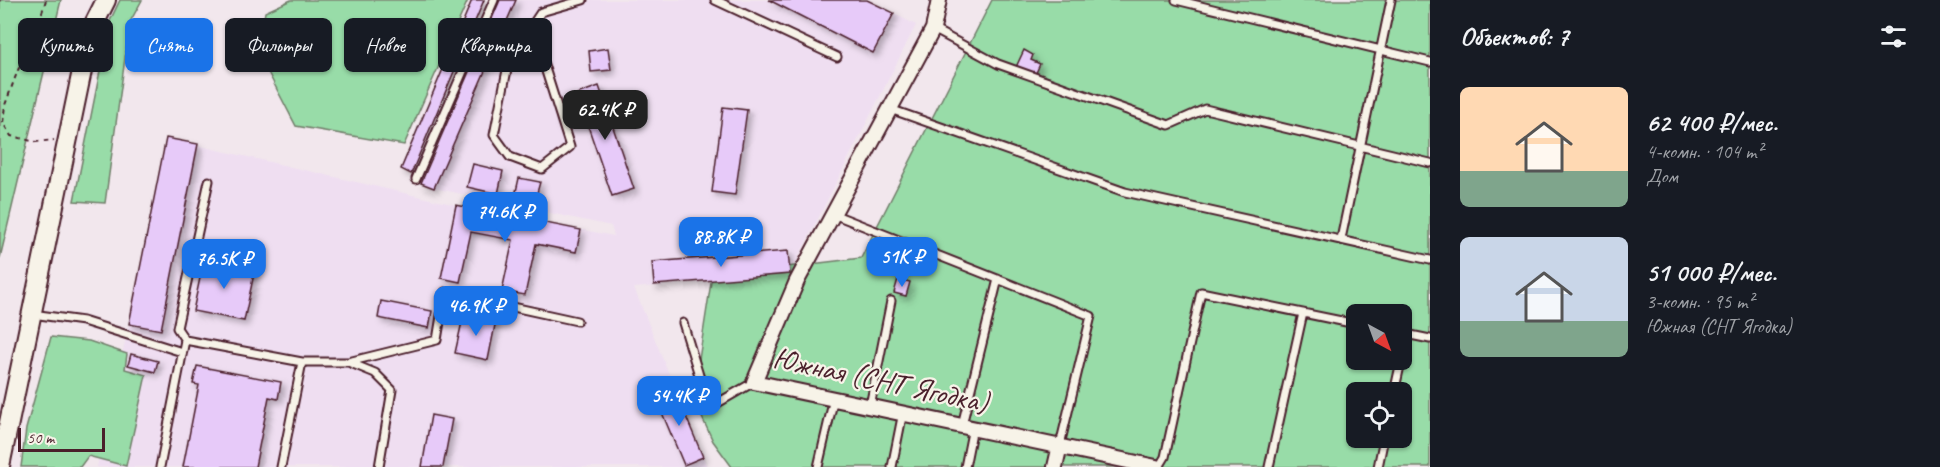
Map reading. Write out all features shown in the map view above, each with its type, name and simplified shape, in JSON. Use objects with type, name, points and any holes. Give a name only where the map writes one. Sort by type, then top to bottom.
[{"type":"main road","points":[[0,466],[90,32],[106,0]]},
{"type":"street","name":"Южная (СНТ Ягодка)","points":[[939,0],[933,30],[797,281],[754,382],[1157,467]]},
{"type":"street","points":[[1055,467],[1060,446]]},
{"type":"lane","points":[[416,179],[494,0]]},
{"type":"lane","points":[[537,18],[541,12],[583,0]]},
{"type":"lane","points":[[715,0],[837,57]]},
{"type":"lane","points":[[1176,0],[1430,62]]},
{"type":"lane","points":[[1341,239],[1391,0]]},
{"type":"lane","points":[[532,27],[570,147],[542,169],[510,157],[494,135],[509,60],[532,27]]},
{"type":"lane","points":[[933,30],[998,64],[1169,125],[1205,109],[1430,163]]},
{"type":"lane","points":[[890,109],[1125,192],[1430,260]]},
{"type":"lane","points":[[209,181],[177,328],[185,339],[302,362],[348,362],[437,340],[445,292],[577,321]]},
{"type":"lane","points":[[833,214],[1091,316],[1060,446]]},
{"type":"lane","points":[[965,467],[968,426],[998,279]]},
{"type":"lane","points":[[1157,467],[1165,457],[1201,292],[1346,322]]},
{"type":"lane","points":[[870,406],[891,301]]},
{"type":"lane","points":[[1269,467],[1303,313]]},
{"type":"lane","points":[[30,314],[82,321],[182,352]]},
{"type":"lane","points":[[683,323],[709,408],[754,382]]},
{"type":"lane","points":[[1412,336],[1430,339]]},
{"type":"lane","points":[[160,467],[185,339]]},
{"type":"lane","points":[[281,467],[302,362]]},
{"type":"lane","points":[[348,362],[375,373],[392,390],[379,467]]},
{"type":"lane","points":[[818,467],[834,398]]},
{"type":"lane","points":[[892,467],[903,412]]},
{"type":"lane","points":[[1378,467],[1382,448]]},
{"type":"path","points":[[46,0],[31,46],[18,70],[5,105],[3,123],[11,136],[36,142],[68,135]]},
{"type":"shaded area","points":[[516,0],[867,0],[916,25],[790,274],[634,288],[707,467],[97,467],[129,324],[166,138],[456,205],[614,236],[611,226],[434,188],[485,72],[552,72],[552,18],[508,18]]},
{"type":"green space","points":[[0,0],[61,0],[57,18],[18,18],[18,72],[44,72],[0,258]]},
{"type":"green space","points":[[120,0],[142,0],[132,18],[125,18],[125,58],[105,203],[74,201],[100,72],[113,72],[111,18]]},
{"type":"green space","points":[[291,0],[468,0],[460,18],[438,18],[438,68],[404,145],[296,126],[268,72],[332,72],[332,18],[264,18],[265,12]]},
{"type":"green space","points":[[992,0],[1430,0],[1430,467],[732,467],[713,441],[693,398],[712,276],[861,258]]},
{"type":"green space","points":[[51,337],[89,341],[127,354],[125,369],[146,375],[126,466],[88,456],[80,467],[21,467],[26,429]]},
{"type":"building","points":[[472,0],[484,0],[476,18],[464,18]]},
{"type":"building","points":[[500,0],[516,0],[508,18],[492,18]]},
{"type":"building","points":[[769,0],[867,0],[894,13],[873,53]]},
{"type":"building","points":[[608,48],[611,70],[591,72],[589,51]]},
{"type":"building","points":[[1024,50],[1033,55],[1031,60],[1040,64],[1035,75],[1016,67]]},
{"type":"building","points":[[442,72],[454,72],[411,174],[401,169]]},
{"type":"building","points":[[469,72],[485,72],[434,188],[421,183]]},
{"type":"building","points":[[599,86],[634,189],[612,196],[577,94]]},
{"type":"building","points":[[723,107],[747,110],[735,195],[712,192]]},
{"type":"building","points":[[166,138],[198,144],[161,330],[129,324]]},
{"type":"building","points":[[473,164],[503,171],[498,194],[467,187]]},
{"type":"building","points":[[519,178],[540,182],[535,200],[515,196]]},
{"type":"building","points":[[456,205],[581,230],[576,252],[536,244],[525,295],[502,291],[513,240],[471,232],[460,282],[441,278]]},
{"type":"building","points":[[788,251],[790,274],[654,285],[652,262]]},
{"type":"building","points":[[204,259],[255,269],[244,321],[193,311]]},
{"type":"building","points":[[898,279],[910,282],[906,296],[894,293]]},
{"type":"building","points":[[381,301],[432,311],[429,328],[378,318]]},
{"type":"building","points":[[464,313],[496,320],[488,360],[455,353]]},
{"type":"building","points":[[131,354],[158,361],[155,372],[128,365]]},
{"type":"building","points":[[197,366],[281,382],[278,399],[269,397],[255,467],[183,467],[199,385],[193,384]]},
{"type":"building","points":[[674,388],[703,457],[684,465],[655,396]]},
{"type":"building","points":[[431,415],[452,419],[443,467],[422,467]]}]
